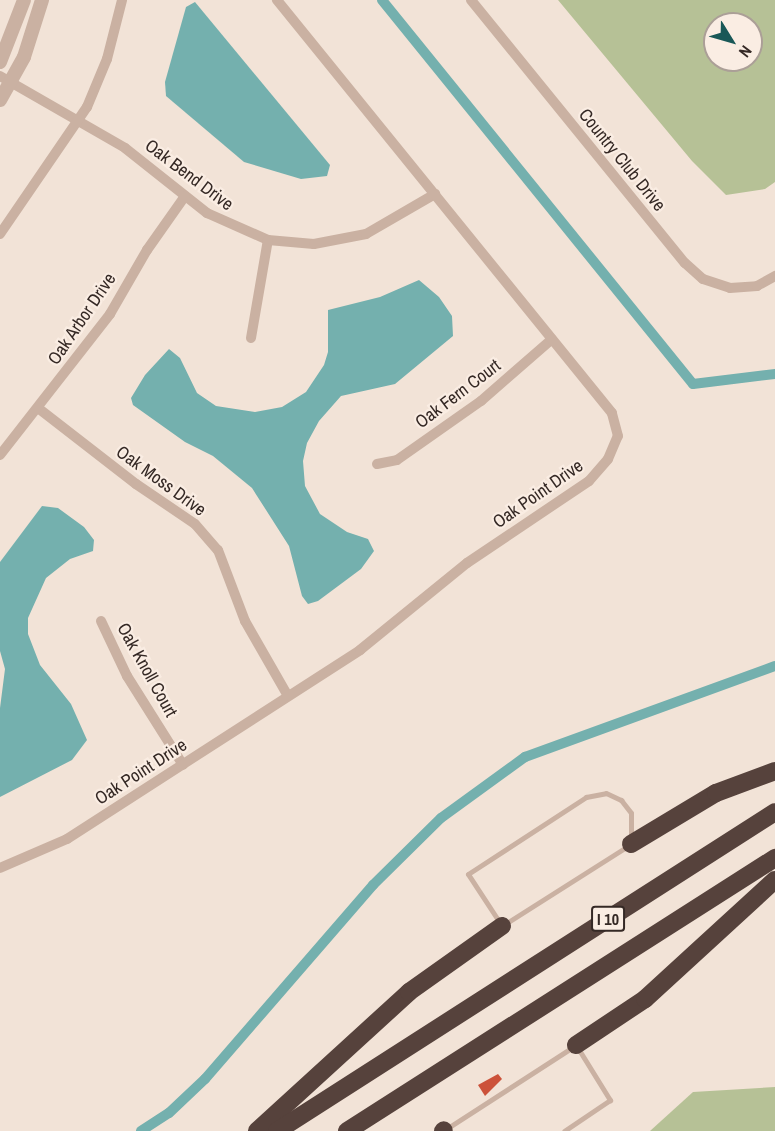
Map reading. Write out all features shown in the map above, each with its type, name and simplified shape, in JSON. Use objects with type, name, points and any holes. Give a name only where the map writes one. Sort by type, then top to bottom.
[{"type":"highway","points":[[631,844],[716,793],[775,771]]},
{"type":"highway","name":"I 10","points":[[277,1131],[775,812]]},
{"type":"highway","name":"I 10","points":[[347,1131],[775,858]]},
{"type":"highway","points":[[576,1045],[645,999],[775,880]]},
{"type":"highway","points":[[257,1131],[409,992],[502,926]]},
{"type":"street","points":[[0,62],[24,0]]},
{"type":"street","points":[[0,100],[5,79],[42,0]]},
{"type":"street","points":[[0,234],[78,122],[107,58],[122,0]]},
{"type":"street","name":"Oak Point Drive","points":[[0,868],[67,839],[360,650],[467,563],[589,481],[608,459],[618,436],[612,413],[277,0]]},
{"type":"street","name":"Country Club Drive","points":[[471,0],[684,263],[703,279],[730,288],[757,286],[775,276]]},
{"type":"street","name":"Oak Bend Drive","points":[[5,79],[125,148],[185,196],[228,226],[268,240],[315,244],[366,234],[435,194]]},
{"type":"street","name":"Oak Arbor Drive","points":[[0,455],[110,314],[147,249],[185,196]]},
{"type":"street","points":[[251,338],[268,240]]},
{"type":"street","name":"Oak Fern Court","points":[[377,464],[397,460],[481,401],[552,339]]},
{"type":"street","name":"Oak Moss Drive","points":[[38,408],[127,478],[195,524],[218,550],[245,621],[288,696]]},
{"type":"street","name":"Oak Knoll Court","points":[[101,621],[127,676],[183,765]]},
{"type":"lane","points":[[606,793],[621,800],[634,824],[631,844],[502,926],[468,874],[578,802],[606,793]]},
{"type":"lane","points":[[444,1131],[576,1045],[610,1100],[564,1131]]},
{"type":"green space","points":[[558,0],[775,0],[775,182],[765,189],[726,195],[692,161]]},
{"type":"green space","points":[[775,1087],[775,1131],[650,1131],[693,1092]]},
{"type":"water","points":[[195,2],[330,165],[327,176],[301,179],[244,162],[166,96],[165,82],[186,7]]},
{"type":"water","points":[[419,280],[439,297],[452,316],[453,336],[395,384],[341,396],[319,421],[307,443],[303,461],[305,486],[320,514],[347,532],[368,539],[374,551],[361,569],[318,601],[308,604],[302,596],[289,546],[252,488],[213,456],[185,442],[133,405],[131,398],[145,375],[169,349],[180,358],[197,393],[216,406],[255,412],[282,407],[306,392],[324,365],[328,352],[328,310],[380,297]]},
{"type":"water","points":[[42,506],[58,508],[84,527],[94,540],[93,551],[70,559],[46,578],[28,618],[28,634],[40,665],[71,704],[87,740],[72,760],[0,797],[0,708],[5,669],[0,651],[0,562]]},
{"type":"building","points":[[498,1074],[502,1079],[485,1096],[478,1085]]},
{"type":"waterway","points":[[382,0],[693,384],[775,374]]},
{"type":"waterway","points":[[141,1131],[169,1113],[205,1079],[373,885],[441,818],[525,757],[775,666]]}]
